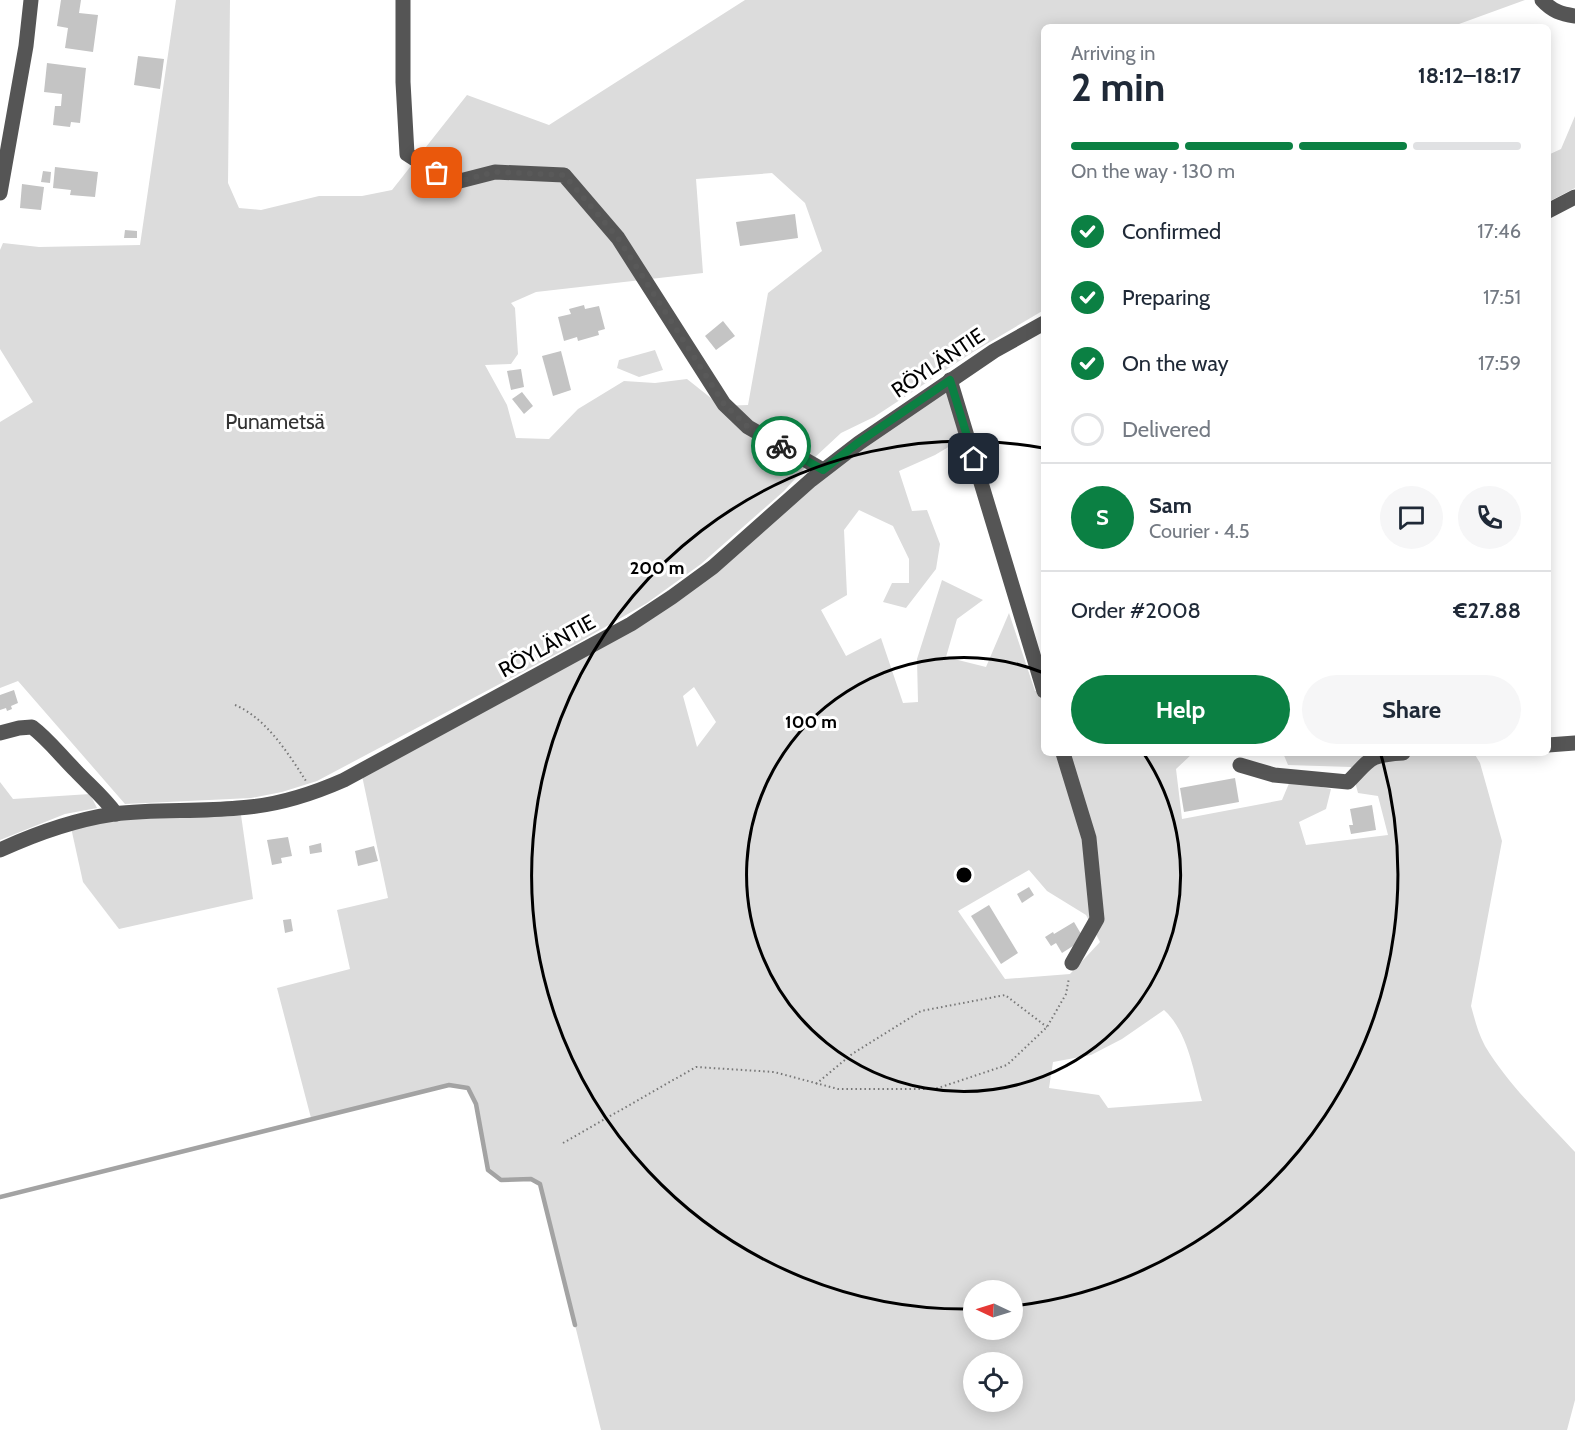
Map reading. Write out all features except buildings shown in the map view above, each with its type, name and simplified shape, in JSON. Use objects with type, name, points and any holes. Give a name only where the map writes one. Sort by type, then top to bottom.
[{"type":"street","points":[[0,193],[26,46],[31,0]]},
{"type":"street","points":[[403,0],[403,82],[407,154],[452,183],[495,172],[564,175],[618,238],[724,404],[748,427],[823,470]]},
{"type":"street","points":[[1542,0],[1559,14],[1575,16]]},
{"type":"street","points":[[1551,209],[1575,197]]},
{"type":"street","name":"RÖYLÄNTIE","points":[[0,850],[33,835],[79,820],[116,814],[240,808],[276,803],[314,793],[344,780],[631,624],[713,567],[823,470],[859,442],[994,351],[1041,325]]},
{"type":"street","points":[[950,380],[1041,681]]},
{"type":"street","points":[[0,733],[32,727],[45,736],[75,771],[106,800],[116,814]]},
{"type":"street","points":[[1551,745],[1575,743]]},
{"type":"street","points":[[1064,756],[1089,838],[1096,919],[1072,963]]},
{"type":"street","points":[[1240,765],[1274,775],[1348,782],[1375,756]]},
{"type":"path","points":[[235,705],[245,709],[257,719],[279,742],[314,793]]},
{"type":"path","points":[[563,1143],[696,1067],[774,1072],[838,1089],[935,1089],[1007,1065],[1047,1028],[1066,994],[1072,963]]},
{"type":"path","points":[[816,1083],[852,1054],[921,1011],[1005,995],[1047,1028]]},
{"type":"green space","name":"Punametsä","points":[[176,0],[230,0],[228,183],[239,208],[261,210],[319,196],[362,196],[392,190],[467,95],[549,125],[745,0],[1525,0],[1459,24],[1041,24],[1041,312],[973,352],[874,417],[841,433],[784,491],[701,564],[647,603],[579,642],[317,781],[282,792],[251,798],[125,804],[18,681],[0,688],[0,422],[33,402],[0,349],[0,250],[3,243],[39,247],[140,245]],"holes":[[[772,173],[805,203],[822,251],[768,293],[748,405],[721,406],[687,379],[655,383],[624,381],[578,409],[549,439],[516,438],[507,405],[485,365],[511,364],[518,354],[515,308],[511,303],[536,292],[703,273],[696,179]]]},
{"type":"green space","points":[[1575,116],[1575,188],[1551,200],[1551,154],[1561,149]]},
{"type":"green space","points":[[655,350],[663,370],[639,377],[617,368],[619,360]]},
{"type":"green space","points":[[947,382],[967,436],[935,455],[899,471],[912,511],[927,510],[940,544],[936,569],[906,608],[883,602],[892,583],[909,583],[909,559],[893,526],[859,510],[844,530],[847,595],[821,610],[846,656],[881,638],[903,703],[918,702],[917,659],[942,580],[983,600],[957,619],[946,657],[986,667],[1009,613],[1035,691],[1041,691],[1041,756],[1190,756],[1176,769],[1182,819],[1282,800],[1290,781],[1331,789],[1326,809],[1299,822],[1306,845],[1388,835],[1378,796],[1358,793],[1351,767],[1288,765],[1284,756],[1476,756],[1480,763],[1502,841],[1471,1006],[1480,1036],[1494,1061],[1527,1101],[1575,1152],[1575,1400],[1567,1430],[601,1430],[540,1184],[531,1179],[501,1180],[488,1170],[476,1104],[467,1088],[448,1085],[311,1118],[277,988],[350,969],[337,910],[388,898],[361,771],[631,624]],"holes":[[[694,687],[716,722],[697,747],[683,696]],[[1029,870],[1047,891],[1086,915],[1100,942],[1070,974],[1005,979],[958,911]],[[1164,1010],[1184,1040],[1202,1101],[1108,1108],[1099,1095],[1049,1088],[1053,1062],[1091,1055],[1122,1039]]]},
{"type":"green space","points":[[0,782],[13,799],[90,794],[97,808],[65,814],[0,840]]},
{"type":"green space","points":[[240,808],[253,899],[119,929],[83,882],[70,823]]},
{"type":"waterway","points":[[0,1197],[449,1085],[468,1088],[476,1104],[488,1170],[501,1180],[531,1179],[540,1184],[575,1325]]},
{"type":"way so far","points":[[437,173],[452,183],[495,172],[564,175],[618,238],[724,404],[748,427],[781,446]]},
{"type":"route","points":[[781,446],[823,470],[859,442],[950,380],[974,459]]}]
